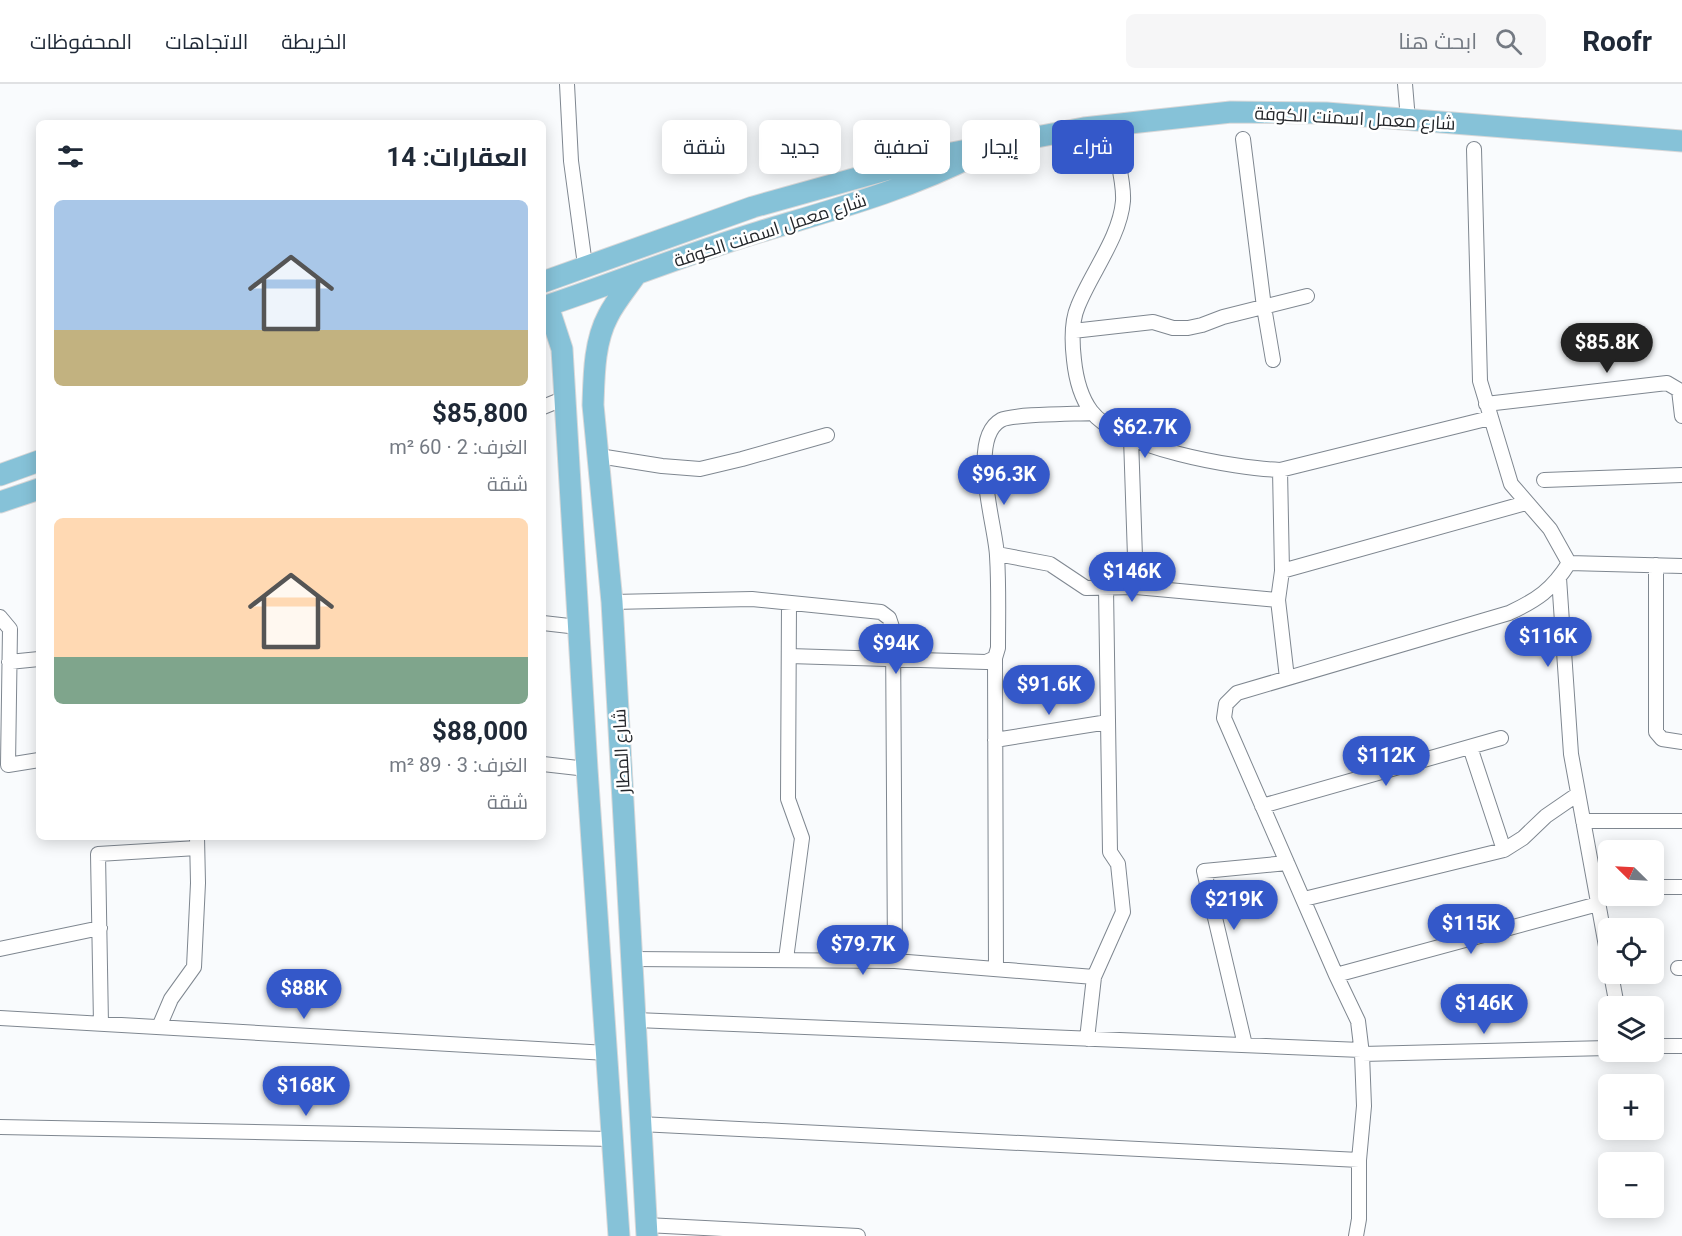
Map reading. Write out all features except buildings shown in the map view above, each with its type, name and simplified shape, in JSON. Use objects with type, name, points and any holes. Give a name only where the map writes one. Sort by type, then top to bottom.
[{"type":"main road","name":"شارع معمل اسمنت الكوفة","points":[[1040,136],[1084,128],[1231,112],[1326,113],[1682,141]]},
{"type":"main road","name":"شارع معمل اسمنت الكوفة","points":[[546,281],[753,207],[936,156],[962,151]]},
{"type":"main road","name":"شارع معمل اسمنت الكوفة","points":[[546,307],[758,232],[814,217],[941,172],[962,161]]},
{"type":"main road","points":[[753,207],[758,211],[761,222],[758,232]]},
{"type":"main road","name":"شارع المطار","points":[[635,276],[607,317],[598,344],[593,405],[612,602],[646,1231]]},
{"type":"main road","name":"شارع المطار","points":[[546,309],[562,349],[566,398],[578,627],[618,1236]]},
{"type":"main road","points":[[0,475],[36,462]]},
{"type":"main road","points":[[0,502],[36,490]]},
{"type":"main road","points":[[608,1080],[623,1085],[639,1079]]},
{"type":"main road","points":[[613,1144],[628,1142],[641,1134]]},
{"type":"street","points":[[567,84],[572,173],[585,265]]},
{"type":"street","points":[[1405,84],[1408,120]]},
{"type":"street","points":[[1243,139],[1273,360]]},
{"type":"street","points":[[1473,149],[1480,381],[1511,484],[1550,529],[1569,563]]},
{"type":"street","points":[[1120,174],[1123,201],[1118,222],[1077,308],[1073,331],[1076,380],[1081,394],[1092,413],[1131,438],[1190,457],[1255,469],[1280,470],[1488,411],[1667,383],[1679,390],[1682,416]]},
{"type":"street","points":[[1073,331],[1153,322],[1173,328],[1188,328],[1306,296]]},
{"type":"street","points":[[546,406],[566,398]]},
{"type":"street","points":[[996,969],[997,554],[988,506],[985,476],[986,452],[990,432],[1001,420],[1015,417],[1092,413]]},
{"type":"street","points":[[599,456],[700,469],[827,435]]},
{"type":"street","points":[[1131,438],[1136,587]]},
{"type":"street","points":[[1280,470],[1282,571],[1278,600],[1287,678]]},
{"type":"street","points":[[1544,480],[1682,475]]},
{"type":"street","points":[[1282,571],[1526,503]]},
{"type":"street","points":[[997,554],[1050,564],[1086,588],[1136,587],[1278,600]]},
{"type":"street","points":[[1569,563],[1682,566]]},
{"type":"street","points":[[1356,1236],[1359,1219],[1359,1160],[1364,1106],[1362,1052],[1358,1021],[1224,718],[1226,704],[1237,693],[1509,613],[1546,593],[1569,563]]},
{"type":"street","points":[[1656,565],[1656,732],[1662,739],[1682,742]]},
{"type":"street","points":[[1559,578],[1571,754],[1583,821],[1598,874]]},
{"type":"street","points":[[1087,1039],[1094,977],[1123,912],[1118,864],[1110,852],[1106,588]]},
{"type":"street","points":[[612,602],[752,599],[881,612],[890,618],[893,630],[895,961]]},
{"type":"street","points":[[786,959],[802,838],[788,799],[789,603]]},
{"type":"street","points":[[0,617],[10,629],[8,765],[36,760]]},
{"type":"street","points":[[546,623],[578,627]]},
{"type":"street","points":[[789,656],[986,662],[995,658]]},
{"type":"street","points":[[9,662],[36,659]]},
{"type":"street","points":[[995,740],[1108,722]]},
{"type":"street","points":[[1262,806],[1501,738]]},
{"type":"street","points":[[1470,747],[1504,850]]},
{"type":"street","points":[[546,764],[587,769]]},
{"type":"street","points":[[1304,900],[1504,850],[1523,838],[1546,816],[1578,794]]},
{"type":"street","points":[[1583,821],[1682,821]]},
{"type":"street","points":[[101,1024],[98,854],[197,843],[198,883],[194,967],[171,999],[159,1028]]},
{"type":"street","points":[[1245,1045],[1204,872],[1287,863]]},
{"type":"street","points":[[1664,887],[1682,887]]},
{"type":"street","points":[[1336,975],[1598,904]]},
{"type":"street","points":[[0,950],[100,928]]},
{"type":"street","points":[[632,959],[895,961],[1094,977]]},
{"type":"street","points":[[0,1018],[606,1053]]},
{"type":"street","points":[[636,1020],[1245,1045],[1362,1052],[1598,1048]]},
{"type":"street","points":[[1664,1046],[1682,1046]]},
{"type":"street","points":[[0,1127],[613,1144]]},
{"type":"street","points":[[641,1134],[1359,1160]]},
{"type":"street","points":[[646,1231],[858,1236]]}]
